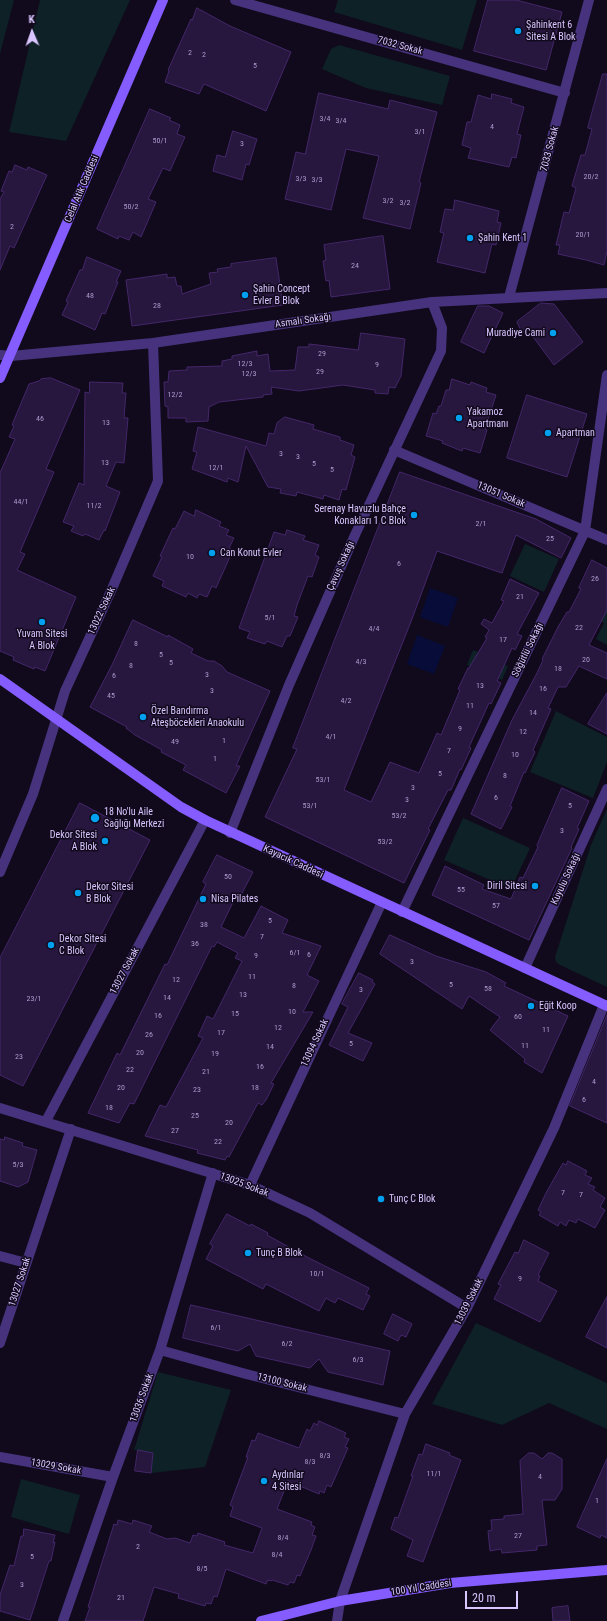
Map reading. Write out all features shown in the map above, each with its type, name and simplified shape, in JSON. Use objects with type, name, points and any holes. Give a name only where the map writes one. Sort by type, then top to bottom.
[{"type":"street","name":"Celal Atik Caddesi","points":[[0,378],[11,356],[163,0]]},
{"type":"street","name":"7032 Sokak","points":[[235,0],[566,92]]},
{"type":"street","name":"7033 Sokak","points":[[509,297],[590,0]]},
{"type":"street","name":"Asmalı Sokağı","points":[[0,355],[11,356],[153,343],[432,302],[607,293]]},
{"type":"street","name":"Çavuş Sokağı","points":[[230,833],[289,685],[355,535],[441,351],[442,328],[432,302]]},
{"type":"street","name":"13022 Sokak","points":[[0,872],[33,794],[65,691],[112,591],[158,481],[153,343]]},
{"type":"street","name":"Söğütlü Sokağı","points":[[402,912],[585,531],[607,375]]},
{"type":"street","name":"13051 Sokak","points":[[394,450],[607,540]]},
{"type":"street","name":"Kayacık Caddesi","points":[[0,679],[181,807],[205,820],[230,833],[605,1005]]},
{"type":"street","name":"Kuyulu Sokağı","points":[[525,968],[607,789]]},
{"type":"street","name":"13027 Sokak","points":[[46,1121],[205,820]]},
{"type":"street","name":"13094 Sokak","points":[[250,1185],[382,902]]},
{"type":"street","name":"13039 Sokak","points":[[337,1621],[340,1602],[404,1414],[468,1308],[511,1214],[554,1128],[605,1005]]},
{"type":"street","name":"13025 Sokak","points":[[0,1108],[250,1185],[310,1213],[468,1308]]},
{"type":"street","name":"13027 Sokak","points":[[0,1343],[71,1129]]},
{"type":"street","name":"13036 Sokak","points":[[63,1621],[113,1477],[160,1350],[213,1173]]},
{"type":"street","points":[[0,1256],[26,1263]]},
{"type":"street","name":"13100 Sokak","points":[[160,1350],[246,1374],[404,1414]]},
{"type":"street","name":"13029 Sokak","points":[[0,1457],[113,1477]]},
{"type":"street","name":"100 Yıl Caddesi","points":[[261,1621],[340,1602],[450,1583],[607,1570]]},
{"type":"green space","points":[[0,0],[14,0],[0,54]]},
{"type":"green space","points":[[40,0],[130,0],[66,141],[9,132]]},
{"type":"green space","points":[[338,0],[477,0],[462,50],[334,12]]},
{"type":"green space","points":[[339,45],[450,76],[442,105],[366,88],[322,69],[331,49]]},
{"type":"green space","points":[[525,544],[559,559],[544,592],[510,576]]},
{"type":"green space","points":[[579,592],[607,604],[607,645],[596,639],[604,623],[572,607]]},
{"type":"green space","points":[[473,650],[508,666],[502,680],[467,665]]},
{"type":"green space","points":[[556,711],[607,737],[607,762],[593,798],[530,772]]},
{"type":"green space","points":[[607,809],[607,987],[560,965],[556,962],[555,957],[591,845]]},
{"type":"green space","points":[[463,818],[530,848],[511,889],[444,860]]},
{"type":"green space","points":[[476,1323],[607,1383],[607,1429],[549,1403],[502,1425],[432,1404]]},
{"type":"green space","points":[[158,1372],[231,1390],[205,1467],[151,1473],[153,1453],[134,1450]]},
{"type":"green space","points":[[21,1479],[80,1495],[69,1534],[11,1517]]},
{"type":"shaded area","points":[[430,588],[458,598],[448,627],[420,617]]},
{"type":"shaded area","points":[[417,635],[445,646],[434,674],[407,664]]},
{"type":"building","name":"Şahinkent 6 Sitesi A Blok","points":[[488,0],[516,0],[562,12],[546,70],[474,51]]},
{"type":"building","points":[[197,8],[230,26],[291,52],[266,111],[204,84],[199,94],[165,82],[169,71],[168,70]]},
{"type":"building","points":[[603,74],[607,74],[607,251],[604,265],[558,254],[560,245],[556,245],[564,212],[569,213],[576,188],[572,186],[581,155],[585,155],[592,129],[588,128]]},
{"type":"building","points":[[319,93],[388,109],[390,100],[437,112],[419,182],[421,183],[410,229],[363,218],[379,156],[346,149],[331,210],[285,199],[296,152],[305,154]]},
{"type":"building","points":[[492,94],[512,99],[511,103],[524,107],[517,134],[521,135],[516,158],[512,157],[509,167],[468,158],[471,148],[462,145],[467,122],[471,122],[478,95],[491,99]]},
{"type":"building","points":[[150,109],[171,118],[169,120],[180,125],[177,134],[185,137],[170,171],[163,168],[148,199],[156,202],[141,237],[133,232],[129,240],[119,236],[118,239],[97,229]]},
{"type":"building","points":[[233,131],[257,139],[249,165],[246,164],[242,180],[213,171],[217,155],[225,157]]},
{"type":"building","points":[[15,165],[27,170],[28,167],[47,175],[14,248],[10,246],[0,270],[0,199],[4,192],[1,191],[9,171],[12,172]]},
{"type":"building","name":"Şahin Kent 1","points":[[455,200],[499,211],[497,222],[501,223],[496,245],[492,244],[485,273],[437,262],[444,233],[440,232],[445,209],[453,210]]},
{"type":"building","points":[[383,236],[390,289],[331,297],[329,280],[326,281],[323,261],[326,260],[324,245]]},
{"type":"building","points":[[87,257],[121,271],[105,314],[102,313],[95,330],[62,315],[68,302],[66,301]]},
{"type":"building","points":[[276,258],[283,305],[132,326],[126,280],[167,274],[167,278],[175,277],[177,286],[181,286],[182,294],[211,284],[209,273],[218,272],[217,269],[231,267],[231,264]]},
{"type":"building","name":"Muradiye Cami","points":[[541,303],[554,304],[583,342],[554,365],[528,330],[522,333],[517,322]]},
{"type":"building","points":[[478,306],[489,306],[503,313],[484,353],[461,342]]},
{"type":"building","points":[[361,333],[405,339],[401,376],[395,388],[389,387],[388,394],[375,393],[375,390],[343,385],[299,391],[271,387],[272,394],[263,395],[263,397],[219,402],[209,407],[208,421],[186,422],[186,418],[168,418],[168,407],[165,406],[164,382],[168,382],[169,371],[187,370],[187,367],[222,366],[222,361],[232,359],[232,356],[257,351],[257,356],[268,354],[270,371],[295,370],[298,347],[309,347],[309,344],[358,350]]},
{"type":"building","points":[[51,378],[80,390],[46,469],[54,472],[20,552],[25,554],[17,570],[76,597],[45,671],[35,667],[34,669],[13,660],[14,657],[0,651],[0,473],[15,439],[9,437],[14,426],[12,425],[29,384],[41,379]]},
{"type":"building","name":"Yakamoz Apartmanı","points":[[452,379],[470,385],[471,382],[487,388],[486,392],[496,395],[485,429],[487,430],[480,453],[463,448],[462,451],[442,443],[443,441],[426,436],[433,413],[436,414],[439,406],[441,406],[446,390],[449,390]]},
{"type":"building","points":[[90,382],[123,383],[122,393],[126,393],[124,418],[128,418],[124,463],[116,462],[106,486],[120,492],[105,531],[104,530],[99,540],[85,534],[83,536],[71,531],[74,526],[63,522],[79,483],[84,485],[85,392],[89,393]]},
{"type":"building","name":"Apartman","points":[[527,395],[587,414],[567,477],[507,458]]},
{"type":"building","points":[[285,417],[314,425],[313,429],[340,437],[340,440],[354,445],[351,455],[355,457],[346,490],[342,489],[339,500],[324,495],[323,499],[297,492],[296,496],[280,493],[281,489],[268,487],[246,446],[238,482],[228,478],[227,482],[192,469],[197,452],[193,451],[198,427],[266,446],[269,433],[274,434],[277,423]]},
{"type":"building","points":[[400,472],[536,519],[571,538],[561,558],[516,535],[502,573],[437,551],[412,619],[344,790],[371,802],[390,762],[419,773],[437,733],[441,735],[460,690],[458,689],[468,668],[487,638],[485,637],[489,630],[481,624],[484,619],[492,623],[504,601],[501,600],[510,579],[539,593],[517,634],[522,636],[515,650],[512,648],[497,681],[501,683],[491,704],[489,703],[469,747],[471,748],[461,770],[460,769],[451,790],[448,790],[428,829],[430,830],[404,883],[265,817],[297,749],[293,748]]},
{"type":"building","name":"Can Konut Evler","points":[[196,510],[221,522],[219,526],[229,530],[226,535],[234,538],[229,548],[233,550],[216,588],[212,586],[207,597],[199,594],[197,598],[188,593],[186,597],[162,586],[164,581],[153,576],[162,557],[160,556],[173,528],[175,529],[184,511],[194,516]]},
{"type":"building","points":[[287,530],[305,536],[303,540],[319,545],[315,555],[319,557],[312,577],[308,576],[297,605],[294,616],[298,617],[290,636],[287,636],[282,647],[267,641],[265,644],[247,638],[250,632],[239,628],[274,532],[285,535]]},
{"type":"building","points":[[592,560],[607,568],[607,610],[589,645],[607,653],[607,679],[579,666],[566,687],[558,687],[548,708],[551,709],[533,750],[535,752],[525,773],[524,772],[510,806],[512,807],[501,829],[471,814],[512,720],[537,673],[543,660],[542,659],[558,627],[567,612],[569,612],[581,589],[579,588]]},
{"type":"building","points":[[133,620],[168,637],[168,635],[193,649],[191,653],[208,661],[214,661],[222,666],[227,672],[270,691],[236,766],[240,766],[226,793],[183,770],[186,765],[161,752],[162,750],[135,735],[126,728],[127,727],[90,707]]},
{"type":"building","points":[[607,693],[607,734],[588,724]]},
{"type":"building","points":[[562,788],[589,801],[577,828],[579,829],[571,847],[572,848],[529,940],[432,895],[445,866],[484,885],[482,889],[511,899],[520,877],[523,878],[538,847],[537,846]]},
{"type":"building","points":[[80,803],[150,840],[23,1086],[0,1075],[0,958]]},
{"type":"building","points":[[217,855],[253,872],[239,899],[235,898],[221,927],[244,938],[261,906],[288,920],[282,933],[321,946],[307,975],[319,981],[303,1012],[313,1012],[271,1083],[274,1084],[266,1100],[262,1105],[258,1103],[229,1157],[227,1156],[225,1160],[197,1153],[198,1150],[145,1136],[160,1105],[166,1107],[203,1038],[198,1036],[207,1016],[213,1019],[242,961],[235,958],[238,953],[217,942],[214,947],[212,946],[134,1104],[130,1103],[119,1123],[88,1113],[117,1053],[120,1055],[165,964],[167,965],[206,884],[203,882]]},
{"type":"building","points":[[390,935],[436,956],[486,972],[506,983],[504,986],[568,1016],[542,1073],[524,1062],[525,1059],[490,1030],[500,1017],[469,996],[462,1009],[380,954]]},
{"type":"building","points":[[359,973],[373,980],[372,982],[375,984],[348,1033],[372,1043],[363,1061],[329,1045],[348,1007],[342,1004]]},
{"type":"building","points":[[607,1015],[607,1123],[570,1106]]},
{"type":"building","points":[[5,1137],[23,1143],[22,1146],[37,1150],[28,1182],[18,1187],[0,1181],[0,1139],[4,1140]]},
{"type":"building","points":[[568,1161],[587,1171],[585,1175],[592,1178],[588,1184],[595,1187],[593,1190],[605,1198],[600,1207],[605,1210],[595,1228],[578,1219],[576,1223],[569,1220],[566,1226],[560,1222],[558,1226],[539,1215],[541,1212],[538,1210],[546,1193],[563,1163],[566,1165]]},
{"type":"building","points":[[227,1214],[250,1226],[251,1224],[268,1233],[267,1235],[307,1257],[369,1288],[366,1294],[370,1296],[363,1310],[338,1298],[335,1303],[326,1298],[319,1311],[266,1284],[263,1289],[206,1259],[213,1246],[210,1244]]},
{"type":"building","points":[[524,1240],[549,1253],[538,1275],[540,1276],[538,1281],[557,1291],[540,1322],[494,1299],[501,1285],[498,1284],[515,1252],[518,1253]]},
{"type":"building","points":[[607,1297],[607,1348],[586,1337]]},
{"type":"building","points":[[191,1305],[390,1351],[383,1385],[328,1372],[319,1359],[310,1368],[256,1356],[250,1344],[238,1351],[183,1338]]},
{"type":"building","points":[[393,1314],[412,1324],[406,1337],[401,1335],[398,1341],[384,1334]]},
{"type":"building","points":[[319,1421],[346,1433],[344,1437],[349,1439],[345,1447],[348,1448],[331,1487],[327,1485],[324,1493],[320,1491],[319,1494],[288,1481],[277,1509],[312,1522],[311,1525],[315,1527],[312,1535],[316,1536],[300,1576],[297,1575],[294,1583],[290,1582],[288,1585],[268,1580],[266,1584],[226,1569],[217,1597],[214,1596],[211,1604],[206,1603],[205,1606],[178,1598],[179,1594],[154,1587],[143,1621],[85,1621],[114,1524],[117,1525],[118,1520],[132,1524],[133,1520],[152,1526],[149,1532],[167,1539],[175,1538],[190,1543],[193,1535],[197,1536],[198,1533],[225,1542],[224,1545],[253,1553],[262,1528],[230,1516],[233,1507],[230,1505],[248,1457],[246,1457],[252,1440],[255,1441],[258,1433],[299,1448],[307,1429],[310,1431],[314,1423],[317,1425]]},
{"type":"building","points":[[426,1444],[450,1453],[449,1455],[461,1460],[423,1562],[407,1556],[413,1540],[391,1529],[395,1517],[398,1518],[419,1454],[422,1455]]},
{"type":"building","points":[[138,1450],[153,1453],[151,1473],[135,1471]]},
{"type":"building","points":[[529,1453],[534,1453],[542,1459],[548,1453],[552,1453],[562,1459],[562,1489],[555,1500],[542,1500],[547,1545],[537,1546],[537,1550],[502,1553],[501,1549],[490,1551],[488,1531],[492,1530],[491,1520],[504,1519],[504,1516],[523,1514],[520,1461]]},
{"type":"building","points":[[607,1459],[607,1538],[601,1535],[600,1538],[577,1527]]},
{"type":"building","points":[[24,1529],[55,1535],[51,1561],[49,1561],[30,1620],[0,1611],[0,1595],[10,1565],[14,1566]]},
{"type":"building","points":[[568,1606],[570,1621],[553,1621],[552,1608]]},
{"type":"place","name":"Şahinkent 6 Sitesi A Blok","points":[[518,31]]},
{"type":"place","name":"Şahin Kent 1","points":[[470,238]]},
{"type":"place","name":"Şahin Concept Evler B Blok","points":[[245,295]]},
{"type":"place","name":"Muradiye Cami","points":[[553,333]]},
{"type":"place","name":"Yakamoz Apartmanı","points":[[459,418]]},
{"type":"place","name":"Apartman","points":[[548,433]]},
{"type":"place","name":"Serenay Havuzlu Bahçe Konakları 1 C Blok","points":[[414,515]]},
{"type":"place","name":"Can Konut Evler","points":[[212,553]]},
{"type":"place","name":"Yuvam Sitesi A Blok","points":[[42,622]]},
{"type":"place","name":"Özel Bandırma Ateşböcekleri Anaokulu","points":[[143,717]]},
{"type":"place","name":"18 No'lu Aile Sağlığı Merkezi","points":[[95,818]]},
{"type":"place","name":"Dekor Sitesi A Blok","points":[[105,841]]},
{"type":"place","name":"Diril Sitesi","points":[[535,886]]},
{"type":"place","name":"Dekor Sitesi B Blok","points":[[78,893]]},
{"type":"place","name":"Nisa Pilates","points":[[203,899]]},
{"type":"place","name":"Dekor Sitesi C Blok","points":[[51,945]]},
{"type":"place","name":"Eğit Koop","points":[[531,1006]]},
{"type":"place","name":"Tunç C Blok","points":[[381,1199]]},
{"type":"place","name":"Tunç B Blok","points":[[248,1253]]},
{"type":"place","name":"Aydınlar 4 Sitesi","points":[[264,1481]]}]
